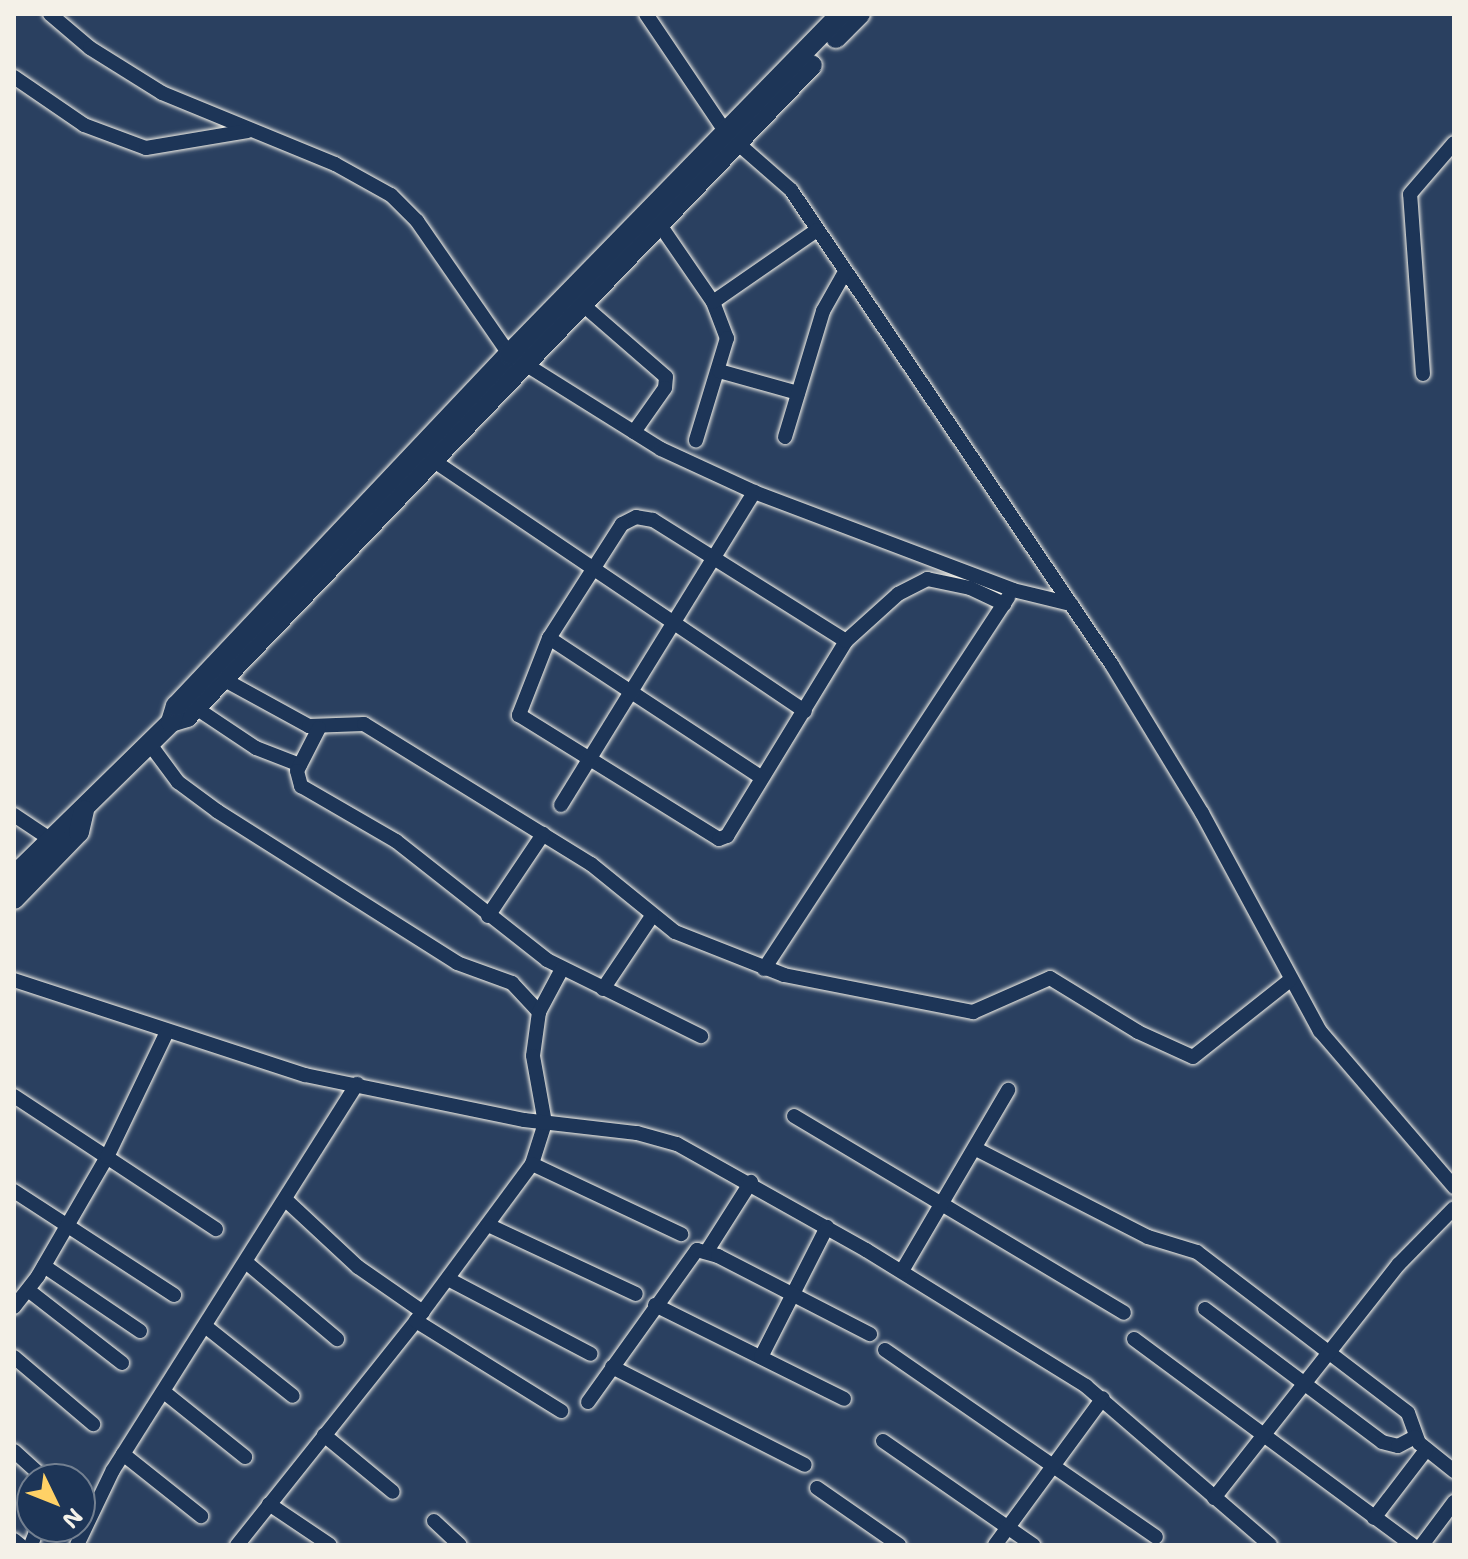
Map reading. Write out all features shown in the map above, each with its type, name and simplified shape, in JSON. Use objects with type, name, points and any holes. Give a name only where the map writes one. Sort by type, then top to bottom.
[{"type":"street","points":[[50,14],[124,71],[248,131],[335,164],[391,195],[417,221],[516,359],[634,432],[754,492],[1013,590],[1071,604]]},
{"type":"street","points":[[646,14],[732,140],[781,179],[1071,604],[1162,742],[1290,980],[1333,1050],[1454,1187]]},
{"type":"street","points":[[14,876],[50,839],[84,811],[106,783],[171,722],[196,708],[431,459],[516,359],[582,304],[660,225],[841,14]]},
{"type":"street","points":[[171,722],[176,706],[732,140],[860,14]]},
{"type":"street","points":[[14,77],[84,125],[129,144],[166,148],[248,131]]},
{"type":"street","points":[[1423,374],[1410,194],[1454,143]]},
{"type":"street","points":[[660,225],[713,302],[727,338],[696,440]]},
{"type":"street","points":[[713,302],[817,230]]},
{"type":"street","points":[[785,437],[828,298],[845,272]]},
{"type":"street","points":[[582,304],[666,377],[665,388],[634,432]]},
{"type":"street","points":[[719,371],[798,393]]},
{"type":"street","points":[[431,459],[805,711]]},
{"type":"street","points":[[561,805],[593,760],[754,492]]},
{"type":"street","points":[[846,641],[653,520],[636,517],[622,524],[549,638],[519,715],[719,839],[727,836],[846,641],[898,594],[927,579],[970,588],[1004,604]]},
{"type":"street","points":[[764,969],[1013,590]]},
{"type":"street","points":[[549,638],[761,777]]},
{"type":"street","points":[[223,679],[299,723],[319,728],[364,724],[609,877],[652,916],[687,938],[764,969],[973,1012],[1050,978],[1148,1038],[1193,1057],[1290,980]]},
{"type":"street","points":[[196,708],[256,748],[300,765]]},
{"type":"street","points":[[319,728],[296,776],[301,786],[396,841],[488,916],[562,969],[701,1036]]},
{"type":"street","points":[[141,750],[217,811],[457,963],[512,983],[539,1012]]},
{"type":"street","points":[[14,899],[79,832],[84,811]]},
{"type":"street","points":[[14,815],[50,839]]},
{"type":"street","points":[[488,916],[543,834]]},
{"type":"street","points":[[603,989],[652,916]]},
{"type":"street","points":[[237,1545],[419,1317],[532,1164],[545,1123],[543,1091],[533,1056],[539,1012],[562,969]]},
{"type":"street","points":[[14,980],[166,1034],[305,1075],[545,1123],[656,1137],[751,1182],[902,1271],[1103,1398],[1270,1545]]},
{"type":"street","points":[[14,1307],[44,1266],[107,1157],[166,1034]]},
{"type":"street","points":[[77,1545],[123,1454],[287,1201],[357,1084]]},
{"type":"street","points":[[902,1271],[943,1206],[1008,1090]]},
{"type":"street","points":[[14,1096],[216,1229]]},
{"type":"street","points":[[794,1116],[1124,1313]]},
{"type":"street","points":[[976,1149],[1148,1237],[1197,1252],[1408,1413],[1415,1437],[1426,1450],[1454,1471]]},
{"type":"street","points":[[532,1164],[681,1234]]},
{"type":"street","points":[[707,1251],[751,1182]]},
{"type":"street","points":[[14,1191],[174,1295]]},
{"type":"street","points":[[287,1201],[358,1267],[419,1317],[561,1411]]},
{"type":"street","points":[[1214,1498],[1388,1277],[1454,1208]]},
{"type":"street","points":[[488,1225],[636,1294]]},
{"type":"street","points":[[761,1357],[827,1227]]},
{"type":"street","points":[[588,1402],[693,1253],[707,1251],[870,1334]]},
{"type":"street","points":[[247,1263],[337,1339]]},
{"type":"street","points":[[44,1266],[140,1331]]},
{"type":"street","points":[[448,1279],[591,1354]]},
{"type":"street","points":[[28,1290],[122,1363]]},
{"type":"street","points":[[655,1305],[844,1399]]},
{"type":"street","points":[[1205,1309],[1390,1446],[1415,1437]]},
{"type":"street","points":[[205,1326],[293,1396]]},
{"type":"street","points":[[1134,1339],[1262,1437],[1412,1545]]},
{"type":"street","points":[[885,1350],[1156,1537]]},
{"type":"street","points":[[14,1357],[93,1424]]},
{"type":"street","points":[[612,1367],[805,1465]]},
{"type":"street","points":[[164,1392],[245,1457]]},
{"type":"street","points":[[995,1545],[1103,1398]]},
{"type":"street","points":[[324,1435],[393,1492]]},
{"type":"street","points":[[883,1441],[1033,1545]]},
{"type":"street","points":[[1374,1518],[1426,1450]]},
{"type":"street","points":[[123,1454],[201,1516]]},
{"type":"street","points":[[817,1488],[899,1545]]},
{"type":"street","points":[[1422,1545],[1454,1502]]},
{"type":"street","points":[[269,1504],[330,1545]]},
{"type":"street","points":[[434,1521],[460,1545]]},
{"type":"street","points":[[14,1540],[20,1545]]}]
